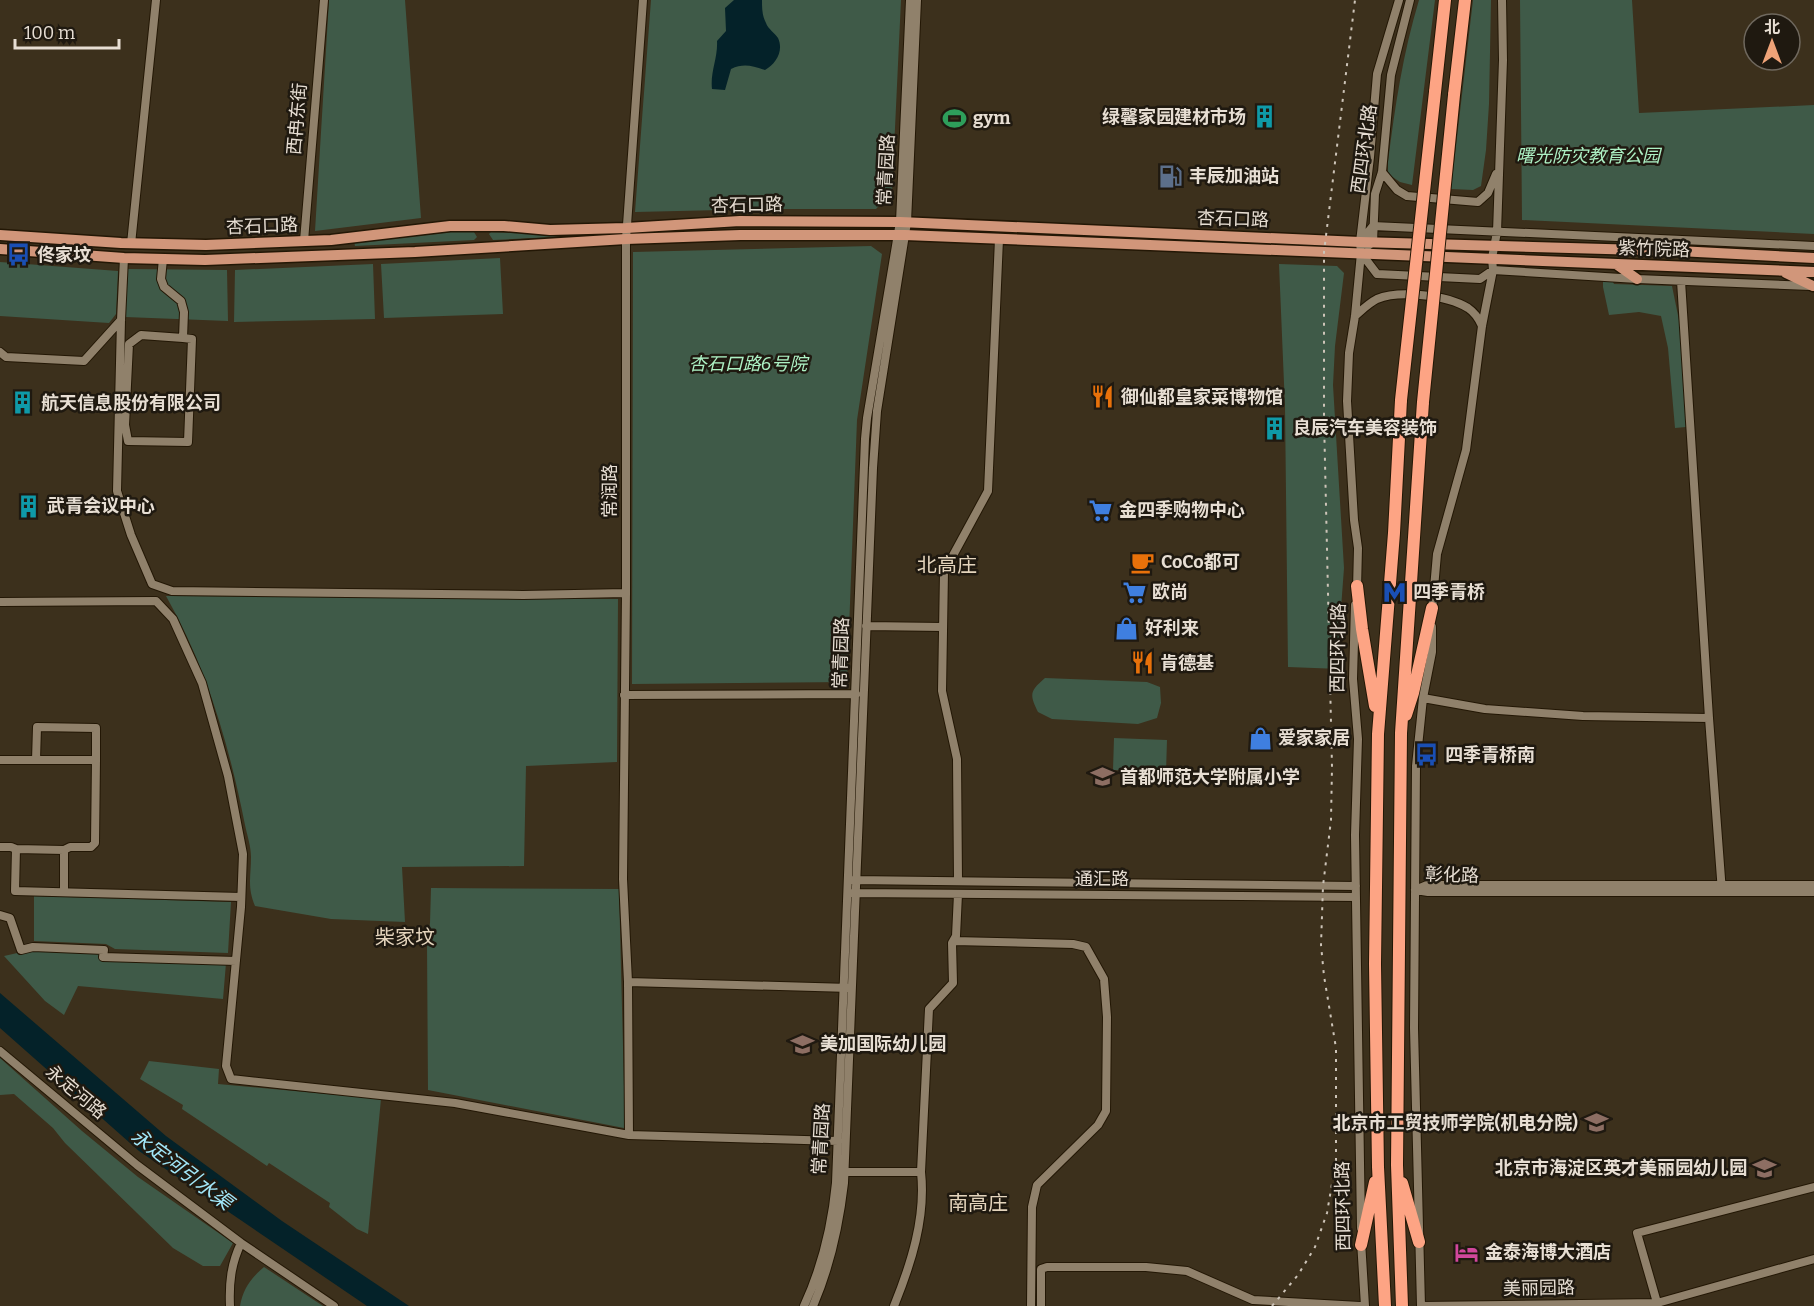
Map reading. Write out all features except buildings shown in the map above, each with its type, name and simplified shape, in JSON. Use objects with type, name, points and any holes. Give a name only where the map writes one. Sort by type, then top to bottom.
[{"type":"highway","name":"西四环北路","points":[[1384,1306],[1378,1167],[1376,964],[1378,734],[1394,534],[1401,400],[1445,0]]},
{"type":"highway","points":[[1402,1306],[1397,1165],[1401,733],[1423,402],[1465,0]]},
{"type":"highway","points":[[1357,586],[1378,734]]},
{"type":"highway","points":[[1401,733],[1413,693],[1432,609]]},
{"type":"highway","points":[[1397,1165],[1419,1242]]},
{"type":"highway","points":[[1361,1245],[1378,1167]]},
{"type":"main road","name":"杏石口路","points":[[0,249],[124,258],[205,260],[415,252],[740,221],[904,222],[1361,247],[1492,258]]},
{"type":"main road","name":"杏石口路","points":[[0,235],[131,244],[206,245],[331,240],[450,226],[504,226],[550,230],[740,236],[901,235],[1361,247],[1372,242],[1495,245]]},
{"type":"main road","name":"紫竹院路","points":[[1495,245],[1814,258]]},
{"type":"main road","name":"紫竹院路","points":[[1492,258],[1814,272]]},
{"type":"main road","points":[[1615,264],[1638,279]]},
{"type":"main road","points":[[1783,271],[1813,286]]},
{"type":"street","points":[[131,244],[156,0]]},
{"type":"street","name":"西冉东街","points":[[304,241],[324,0]]},
{"type":"street","name":"常润路","points":[[629,1135],[628,982],[623,879],[626,233],[643,0]]},
{"type":"street","name":"常青园路","points":[[904,222],[910,0]]},
{"type":"street","name":"常青园路","points":[[813,1306],[824,1280],[842,1201],[853,893],[856,694],[867,418],[904,222],[917,0]]},
{"type":"street","name":"西四环北路","points":[[1363,1306],[1355,835],[1358,739],[1353,679],[1358,548],[1347,401],[1349,353],[1355,316],[1377,74],[1399,0]]},
{"type":"street","name":"西四环北路","points":[[1372,242],[1375,194],[1382,172],[1391,75],[1410,0]]},
{"type":"street","points":[[1421,1306],[1414,1028],[1416,756],[1423,698],[1432,652],[1432,609],[1437,554],[1466,450],[1482,326],[1493,270],[1492,258],[1497,232],[1503,60],[1502,0]]},
{"type":"street","points":[[1370,157],[1375,194]]},
{"type":"street","points":[[1382,172],[1397,190],[1407,196],[1478,202],[1488,193],[1498,168]]},
{"type":"street","points":[[1373,226],[1361,247],[1377,274],[1480,279],[1493,270]]},
{"type":"street","name":"紫竹院路","points":[[1373,226],[1814,246]]},
{"type":"street","name":"常青园路","points":[[853,880],[877,411],[901,235]]},
{"type":"street","points":[[958,880],[957,759],[942,691],[945,572],[988,490],[999,239]]},
{"type":"street","points":[[124,258],[121,320],[122,437],[117,491],[131,535],[152,584],[172,591],[219,592],[523,596],[626,593]]},
{"type":"street","points":[[163,259],[161,279],[164,287],[181,301],[184,312],[183,338]]},
{"type":"street","name":"紫竹院路","points":[[1493,270],[1813,286]]},
{"type":"street","points":[[1681,281],[1722,889]]},
{"type":"street","points":[[1355,316],[1375,300],[1385,296],[1423,295],[1451,301],[1469,308],[1482,326]]},
{"type":"street","points":[[0,352],[6,357],[84,362],[121,320]]},
{"type":"street","points":[[141,335],[192,339],[188,442],[128,441],[122,437],[125,425],[129,344],[141,335]]},
{"type":"street","points":[[156,601],[159,587]]},
{"type":"street","points":[[0,602],[156,601],[173,619],[202,683],[228,776],[243,854],[242,897],[226,1066],[231,1079],[455,1103],[629,1135],[838,1141]]},
{"type":"street","points":[[866,626],[943,627]]},
{"type":"street","points":[[624,695],[856,694]]},
{"type":"street","points":[[1423,698],[1485,709],[1583,716],[1709,718]]},
{"type":"street","points":[[0,847],[64,850],[70,847],[91,847],[94,843],[96,838],[96,728],[37,727],[36,760]]},
{"type":"street","points":[[0,760],[96,760]]},
{"type":"street","points":[[16,849],[15,891],[242,897]]},
{"type":"street","points":[[64,850],[64,892]]},
{"type":"street","name":"通汇路","points":[[853,880],[1356,886]]},
{"type":"street","name":"彰化路","points":[[1415,890],[1427,885],[1814,892]]},
{"type":"street","name":"彰化路","points":[[1722,889],[1814,885]]},
{"type":"street","name":"通汇路","points":[[853,893],[1356,897]]},
{"type":"street","points":[[894,1306],[911,1265],[923,1193],[921,1172],[929,1010],[953,983],[958,894]]},
{"type":"street","points":[[0,915],[10,918],[21,950],[33,947],[104,950],[103,957],[236,961]]},
{"type":"street","points":[[954,941],[1074,944],[1086,947],[1104,979],[1107,1017],[1106,1111],[1098,1125],[1037,1185],[1032,1208],[1031,1306]]},
{"type":"street","points":[[628,982],[849,988]]},
{"type":"street","name":"常青园路","points":[[804,1306],[822,1260],[834,1200],[849,988]]},
{"type":"street","name":"永定河路","points":[[0,1051],[137,1165],[241,1243],[334,1306]]},
{"type":"street","points":[[844,1172],[921,1172]]},
{"type":"street","points":[[1657,1304],[1637,1233],[1814,1188]]},
{"type":"street","points":[[230,1306],[229,1284],[241,1243]]},
{"type":"street","name":"美丽园路","points":[[1421,1306],[1657,1304],[1814,1259]]},
{"type":"street","points":[[1041,1306],[1041,1269],[1047,1267],[1146,1267],[1187,1270],[1252,1303],[1363,1306]]},
{"type":"green space","points":[[329,0],[405,0],[421,218],[315,231]]},
{"type":"green space","points":[[651,0],[901,0],[892,192],[876,209],[635,212]]},
{"type":"green space","points":[[1419,0],[1435,0],[1412,185],[1400,182],[1388,174],[1388,162],[1400,80]]},
{"type":"green space","points":[[1473,0],[1491,0],[1486,150],[1481,186],[1473,190],[1451,189]]},
{"type":"green space","name":"曙光防灾教育公园","points":[[1520,0],[1632,0],[1639,113],[1814,105],[1814,234],[1522,220]]},
{"type":"green space","points":[[474,232],[477,237],[474,240],[355,246],[354,241]]},
{"type":"green space","points":[[491,232],[548,234],[612,232],[612,234],[493,240],[489,234]]},
{"type":"green space","name":"杏石口路6号院","points":[[871,246],[882,254],[857,420],[847,682],[632,684],[633,252]]},
{"type":"green space","points":[[500,258],[503,314],[384,318],[381,264]]},
{"type":"green space","points":[[0,262],[118,271],[116,314],[109,323],[0,316]]},
{"type":"green space","points":[[373,264],[375,319],[234,322],[235,270]]},
{"type":"green space","points":[[1279,264],[1337,266],[1344,273],[1335,346],[1333,385],[1344,568],[1340,622],[1340,669],[1288,667],[1285,407]]},
{"type":"green space","points":[[128,269],[227,270],[228,321],[125,317]]},
{"type":"green space","points":[[1603,279],[1612,280],[1614,284],[1672,286],[1682,335],[1686,427],[1675,428],[1668,348],[1661,316],[1639,312],[1609,315]]},
{"type":"green space","points":[[166,596],[618,599],[617,762],[526,766],[524,866],[402,867],[405,922],[331,919],[255,906],[250,887],[250,845],[224,736],[205,679],[181,623]]},
{"type":"green space","points":[[1045,678],[1147,682],[1160,687],[1161,703],[1157,718],[1138,724],[1052,719],[1038,712],[1032,697],[1036,686]]},
{"type":"green space","points":[[1114,738],[1167,740],[1166,772],[1113,770]]},
{"type":"green space","points":[[431,888],[619,889],[624,1128],[428,1090],[427,945]]},
{"type":"green space","points":[[34,896],[231,902],[228,953],[115,949],[106,944],[34,941]]},
{"type":"green space","points":[[35,949],[99,952],[100,960],[226,963],[223,999],[78,986],[64,1015],[45,1001],[4,956]]},
{"type":"green space","points":[[0,1058],[138,1177],[233,1243],[220,1266],[203,1266],[173,1248],[65,1143],[53,1128],[14,1094],[0,1095]]},
{"type":"green space","points":[[149,1061],[219,1069],[218,1084],[381,1099],[368,1234],[357,1229],[329,1207],[330,1203],[269,1163],[267,1166],[182,1109],[183,1105],[140,1079]]},
{"type":"green space","points":[[264,1267],[323,1306],[240,1306],[248,1284]]},
{"type":"water","points":[[734,0],[762,0],[764,17],[768,27],[778,38],[780,48],[776,61],[765,70],[748,66],[736,67],[731,69],[725,90],[712,89],[717,41],[726,31],[725,8]]},
{"type":"water","name":"永定河引水渠","points":[[0,993],[166,1136],[282,1221],[409,1306],[367,1306],[139,1151],[0,1028]]},
{"type":"railway","points":[[1272,1306],[1298,1275],[1315,1247],[1327,1213],[1336,1160],[1336,1048],[1321,945],[1323,886],[1331,820],[1332,767],[1324,419],[1324,252],[1355,0]]},
{"type":"place","name":"绿馨家园建材市场","points":[[1264,117]]},
{"type":"place","name":"gym","points":[[955,118]]},
{"type":"place","name":"丰辰加油站","points":[[1171,176]]},
{"type":"place","name":"佟家坟","points":[[19,255]]},
{"type":"place","name":"御仙都皇家菜博物馆","points":[[1103,397]]},
{"type":"place","name":"航天信息股份有限公司","points":[[23,403]]},
{"type":"place","name":"良辰汽车美容装饰","points":[[1275,428]]},
{"type":"place","name":"武青会议中心","points":[[29,506]]},
{"type":"place","name":"金四季购物中心","points":[[1101,510]]},
{"type":"place","name":"CoCo都可","points":[[1143,562]]},
{"type":"place","name":"欧尚","points":[[1134,592]]},
{"type":"place","name":"四季青桥","points":[[1395,592]]},
{"type":"place","name":"好利来","points":[[1127,628]]},
{"type":"place","name":"肯德基","points":[[1142,663]]},
{"type":"place","name":"爱家家居","points":[[1260,738]]},
{"type":"place","name":"四季青桥南","points":[[1427,755]]},
{"type":"place","name":"首都师范大学附属小学","points":[[1102,777]]},
{"type":"place","name":"美加国际幼儿园","points":[[802,1044]]},
{"type":"place","name":"北京市工贸技师学院(机电分院)","points":[[1596,1123]]},
{"type":"place","name":"北京市海淀区英才美丽园幼儿园","points":[[1765,1168]]},
{"type":"place","name":"金泰海博大酒店","points":[[1467,1252]]},
{"type":"district","name":"北高庄","points":[[947,565]]},
{"type":"district","name":"柴家坟","points":[[405,937]]},
{"type":"district","name":"南高庄","points":[[978,1203]]}]
